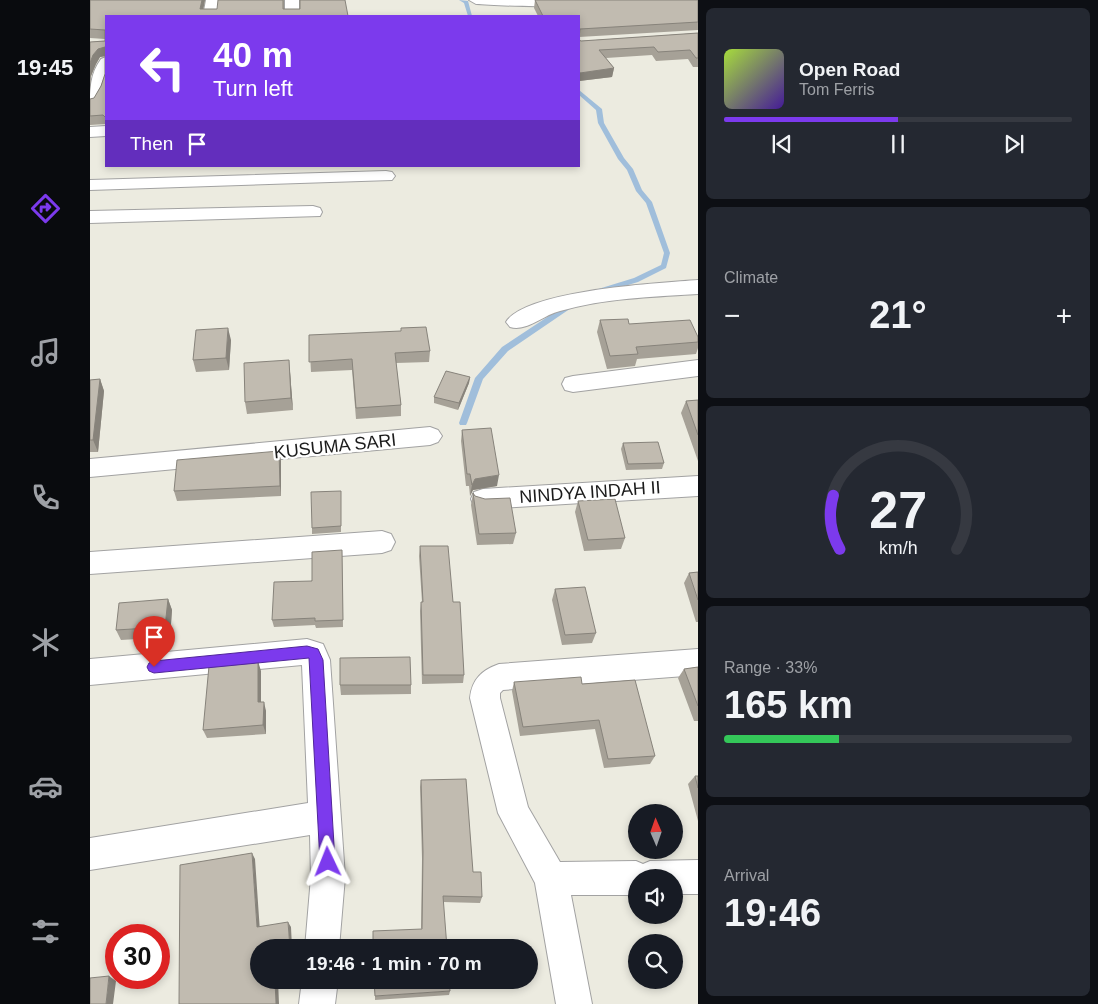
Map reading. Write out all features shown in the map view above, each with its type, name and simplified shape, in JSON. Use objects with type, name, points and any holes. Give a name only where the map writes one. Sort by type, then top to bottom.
[{"type":"street","points":[[210,15],[213,0]]},
{"type":"street","points":[[292,0],[292,15]]},
{"type":"street","points":[[476,0],[546,2],[577,0]]},
{"type":"street","points":[[90,102],[103,79]]},
{"type":"street","points":[[90,132],[105,132]]},
{"type":"street","points":[[90,185],[386,176]]},
{"type":"street","points":[[90,217],[313,212]]},
{"type":"street","points":[[517,322],[550,306],[574,300],[632,292],[698,287]]},
{"type":"street","points":[[573,384],[698,368]]},
{"type":"street","name":"KUSUMA SARI","points":[[90,468],[430,436]]},
{"type":"street","name":"NINDYA INDAH II","points":[[483,499],[698,486]]},
{"type":"street","points":[[90,563],[382,542]]},
{"type":"street","points":[[90,672],[307,652],[313,653],[316,660],[326,816],[328,877],[323,939]]},
{"type":"street","points":[[574,1004],[551,879],[514,813],[485,698],[489,683],[499,676],[698,662]]},
{"type":"street","points":[[90,854],[326,816]]},
{"type":"street","points":[[683,877],[698,877]]},
{"type":"street","points":[[551,879],[628,878]]},
{"type":"street","points":[[317,1004],[319,989]]},
{"type":"building","points":[[90,0],[202,0],[200,9],[217,9],[218,0],[283,0],[283,9],[300,9],[300,0],[345,0],[348,15],[105,15],[105,30],[90,29]]},
{"type":"building","points":[[535,0],[698,0],[698,22],[580,29],[580,15],[542,15]]},
{"type":"building","points":[[698,33],[698,58],[690,50],[658,52],[654,47],[599,50],[614,68],[580,73],[581,41]]},
{"type":"building","points":[[105,41],[105,47],[98,49],[90,63],[90,42]]},
{"type":"building","points":[[105,74],[105,117],[103,115],[90,116],[90,99],[94,98]]},
{"type":"building","points":[[628,319],[629,324],[690,320],[698,337],[698,342],[636,347],[638,354],[610,356],[600,320]]},
{"type":"building","points":[[426,327],[430,351],[395,353],[401,405],[356,408],[352,359],[309,362],[309,335],[401,331],[401,328]]},
{"type":"building","points":[[228,328],[226,358],[193,360],[196,330]]},
{"type":"building","points":[[289,360],[291,398],[245,402],[244,363]]},
{"type":"building","points":[[446,371],[470,377],[459,403],[434,397]]},
{"type":"building","points":[[100,379],[93,440],[90,440],[90,380]]},
{"type":"building","points":[[698,400],[698,435],[686,401]]},
{"type":"building","points":[[491,428],[499,475],[475,479],[472,485],[470,474],[467,474],[462,430]]},
{"type":"building","points":[[658,442],[664,463],[628,464],[623,443]]},
{"type":"building","points":[[279,451],[280,486],[174,491],[177,460]]},
{"type":"building","points":[[341,491],[341,526],[312,528],[311,492]]},
{"type":"building","points":[[473,493],[475,496],[485,499],[510,498],[516,533],[479,534]]},
{"type":"building","points":[[615,499],[625,538],[588,540],[578,501]]},
{"type":"building","points":[[420,546],[448,546],[453,602],[460,602],[464,675],[423,675],[421,602],[423,602]]},
{"type":"building","points":[[342,550],[343,620],[315,621],[315,618],[272,620],[274,582],[312,581],[312,552]]},
{"type":"building","points":[[698,572],[698,600],[689,573]]},
{"type":"building","points":[[585,587],[596,633],[565,635],[555,589]]},
{"type":"building","points":[[168,599],[165,627],[116,630],[119,603]]},
{"type":"building","points":[[410,657],[411,685],[340,685],[340,658]]},
{"type":"building","points":[[258,661],[258,702],[264,702],[263,725],[203,730],[209,666]]},
{"type":"building","points":[[698,667],[698,706],[684,669]]},
{"type":"building","points":[[581,677],[582,684],[635,680],[655,756],[608,759],[599,720],[523,727],[514,682]]},
{"type":"building","points":[[695,776],[698,776],[698,788]]},
{"type":"building","points":[[466,779],[473,872],[481,872],[482,897],[443,896],[446,939],[373,939],[373,931],[422,929],[423,852],[421,780]]},
{"type":"building","points":[[252,853],[257,927],[288,922],[289,939],[250,939],[250,989],[275,989],[276,1004],[179,1004],[180,865]]},
{"type":"building","points":[[105,976],[105,989],[108,989],[106,1004],[90,1004],[90,978]]},
{"type":"building","points":[[375,989],[450,989],[450,991],[375,996]]},
{"type":"waterway","points":[[461,0],[466,2],[470,15]]},
{"type":"waterway","points":[[580,93],[599,109],[601,123],[621,159],[630,169],[639,191],[649,202],[667,253],[664,266],[636,280],[598,292]]},
{"type":"waterway","points":[[463,423],[479,378],[505,349],[573,304]]},
{"type":"route","points":[[154,667],[307,652],[313,653],[316,660],[325,784],[328,862]]}]
